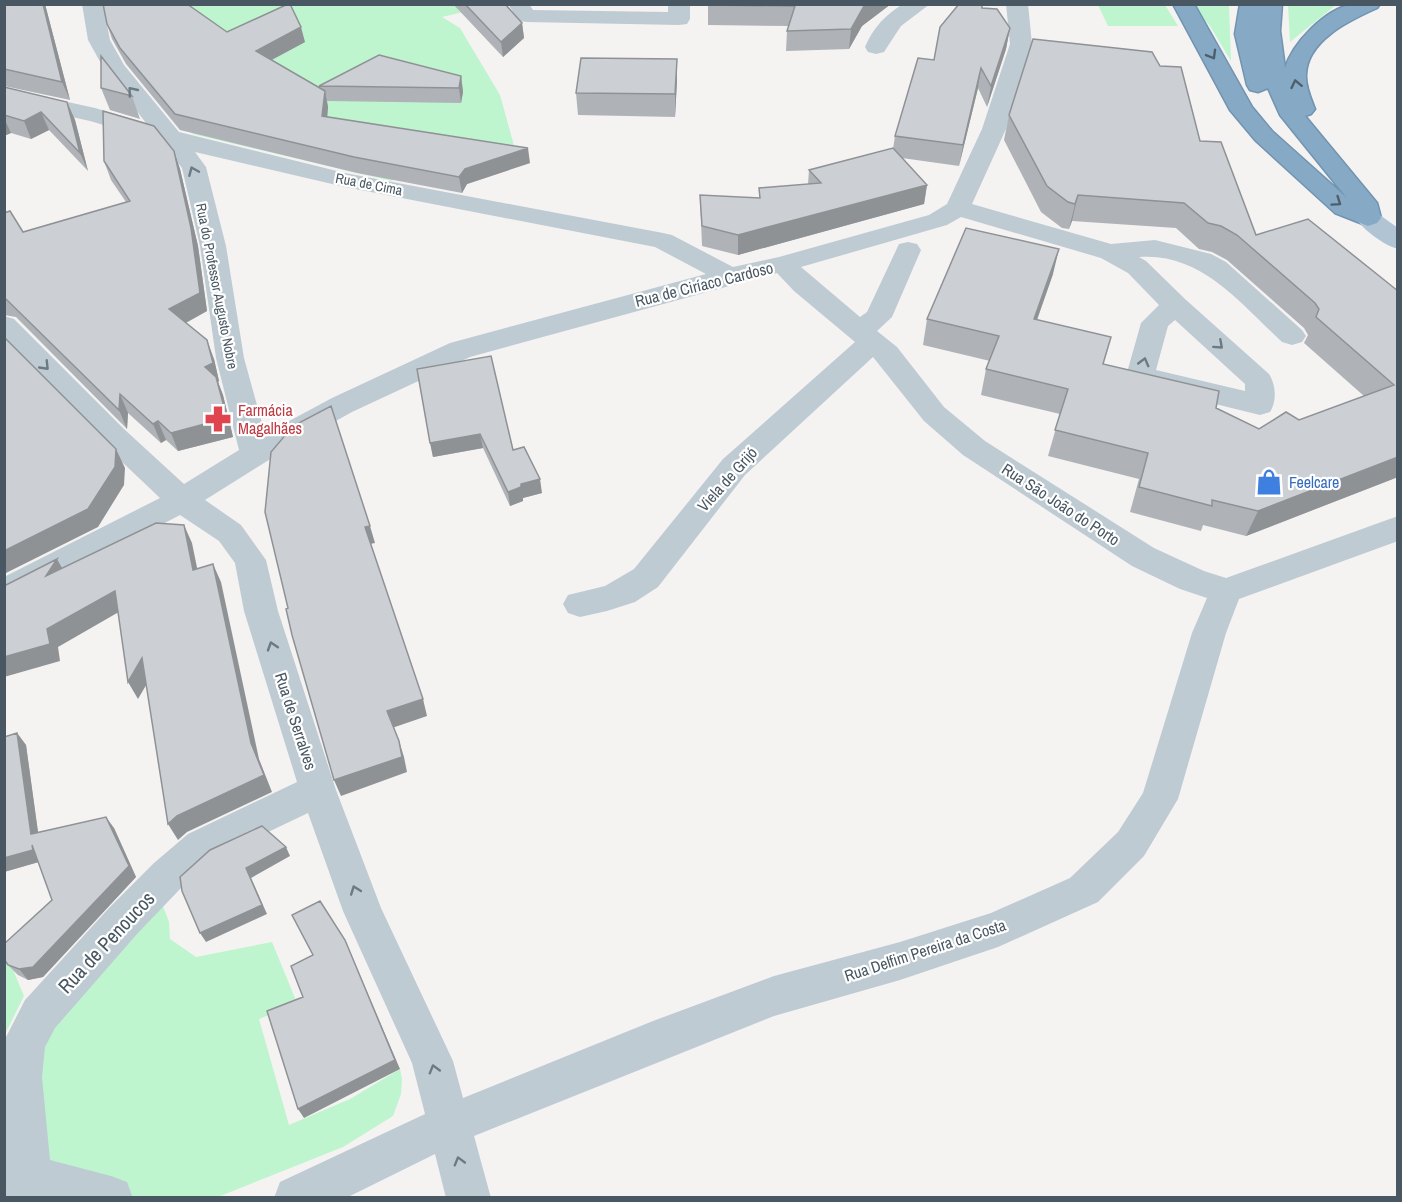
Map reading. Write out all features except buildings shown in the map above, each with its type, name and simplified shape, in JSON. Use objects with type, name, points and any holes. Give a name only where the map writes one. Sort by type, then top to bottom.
[{"type":"highway","points":[[1183,4],[1242,110],[1264,136],[1328,196],[1344,208],[1368,218]]},
{"type":"highway","points":[[1251,4],[1246,34],[1252,65],[1265,109],[1297,166]]},
{"type":"highway","points":[[1271,4],[1271,54],[1281,96],[1288,110],[1364,203],[1368,218]]},
{"type":"highway","points":[[1313,140],[1294,74],[1301,56],[1325,28],[1340,17],[1370,4]]},
{"type":"main road","points":[[1368,218],[1398,241]]},
{"type":"street","name":"Rua do Professor Augusto Nobre","points":[[92,4],[99,40],[114,67],[167,137],[194,167],[213,246],[230,358],[255,453]]},
{"type":"street","points":[[518,4],[527,16],[679,19],[679,4]]},
{"type":"street","points":[[876,47],[886,27],[896,18],[920,4]]},
{"type":"street","points":[[1017,4],[1021,23],[1021,44],[994,129],[958,208],[1110,252],[1137,267],[1175,306]]},
{"type":"street","name":"Rua de Cima","points":[[4,95],[95,115],[167,137],[345,180],[663,241],[730,276]]},
{"type":"street","name":"Rua de Ciríaco Cardoso","points":[[4,592],[182,500],[255,453],[342,405],[460,350],[938,220],[958,208]]},
{"type":"street","points":[[1110,252],[1155,248],[1202,260],[1217,268],[1292,336]]},
{"type":"street","name":"Viela de Grijó","points":[[580,604],[607,600],[630,592],[646,578],[734,467],[866,336],[878,317],[908,250]]},
{"type":"street","name":"Rua São João do Porto","points":[[783,264],[803,285],[887,354],[934,414],[974,448],[1143,558],[1192,580],[1226,591]]},
{"type":"street","name":"Rua de Serralves","points":[[4,325],[113,436],[182,500],[230,533],[250,560],[261,611],[318,790],[363,911],[432,1061],[470,1197]]},
{"type":"street","points":[[1226,591],[1323,558],[1398,528]]},
{"type":"street","name":"Rua Delfim Pereira da Costa","points":[[296,1197],[449,1125],[653,1042],[774,996],[900,961],[998,929],[1084,890],[1131,844],[1160,799],[1209,633],[1226,591]]},
{"type":"street","name":"Rua de Penoucos","points":[[17,1176],[24,1044],[40,1014],[115,930],[201,846],[318,790]]},
{"type":"street","points":[[17,1176],[111,1197]]},
{"type":"green space","points":[[1288,4],[1336,5],[1290,42]]},
{"type":"green space","points":[[109,5],[493,5],[442,17],[460,28],[500,95],[515,149],[398,174],[392,181],[193,134],[168,111]]},
{"type":"green space","points":[[1098,5],[1165,5],[1178,26],[1108,26]]},
{"type":"green space","points":[[1191,5],[1229,5],[1231,61],[1210,26]]},
{"type":"green space","points":[[161,901],[169,922],[170,939],[196,957],[272,942],[297,1003],[259,1019],[289,1125],[350,1099],[400,1069],[401,1094],[393,1116],[343,1147],[218,1197],[66,1197],[30,1170],[39,1066],[56,1012]]},
{"type":"green space","points":[[4,939],[9,960],[24,996],[5,1034]]},
{"type":"place","name":"Farmácia Magalhães","points":[[218,419]]},
{"type":"place","name":"Feelcare","points":[[1269,482]]}]
